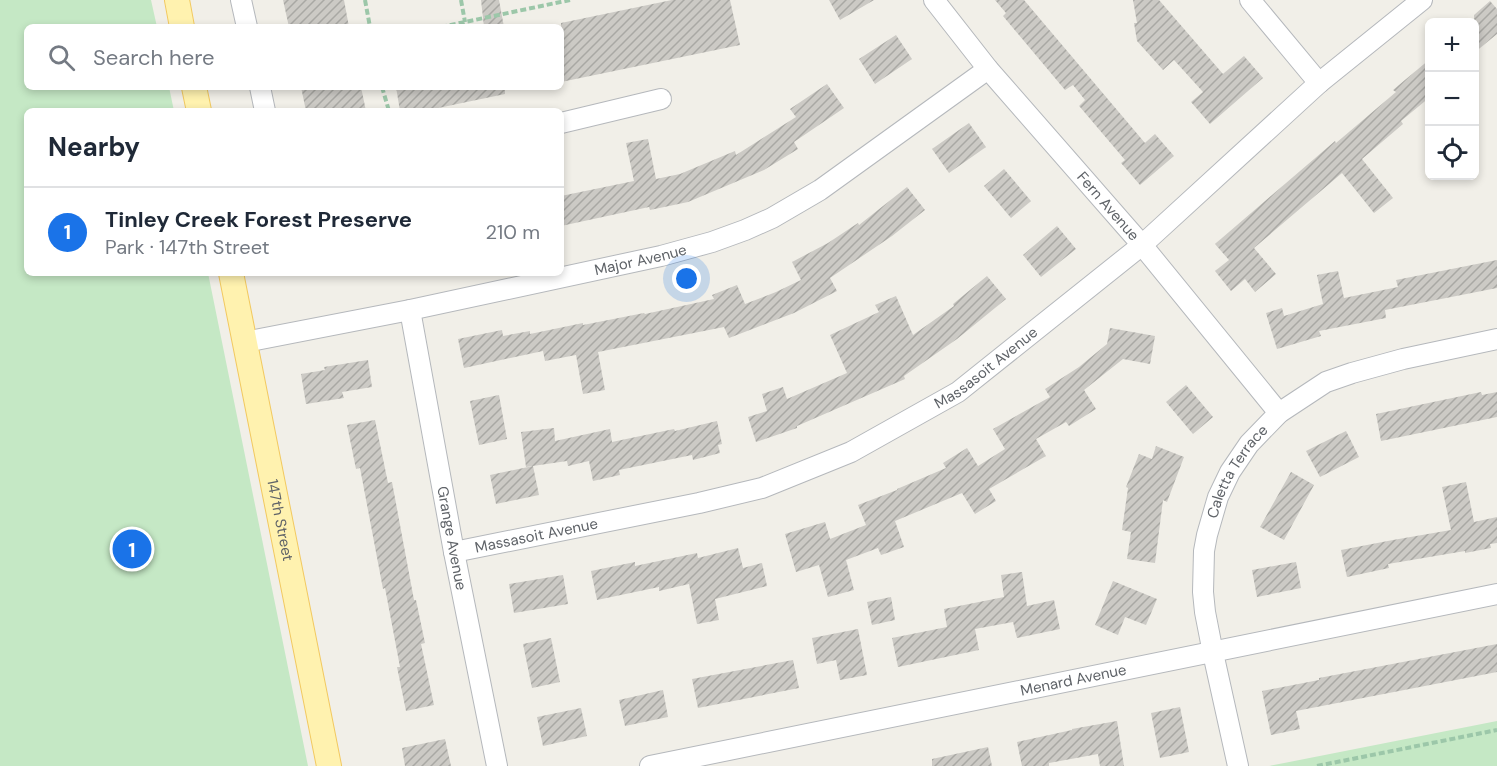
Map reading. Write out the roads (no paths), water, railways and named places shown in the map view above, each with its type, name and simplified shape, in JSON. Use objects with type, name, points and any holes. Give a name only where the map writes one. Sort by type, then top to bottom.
[{"type":"main road","points":[[177,0],[181,24]]},
{"type":"main road","points":[[195,90],[198,108]]},
{"type":"main road","name":"147th Street","points":[[232,276],[329,766]]},
{"type":"street","points":[[241,0],[246,24]]},
{"type":"street","name":"Fern Avenue","points":[[934,0],[988,69],[1142,245],[1279,413]]},
{"type":"street","points":[[1250,0],[1319,82]]},
{"type":"street","name":"Massasoit Avenue","points":[[454,552],[699,503],[762,488],[851,452],[958,392],[1142,245],[1319,82],[1422,0]]},
{"type":"street","name":"Major Avenue","points":[[245,342],[410,310],[687,250],[745,230],[772,218],[820,190],[988,69]]},
{"type":"street","points":[[261,90],[264,108]]},
{"type":"street","points":[[564,122],[661,99]]},
{"type":"street","name":"Grange Avenue","points":[[410,310],[454,552],[497,766]]},
{"type":"street","name":"Caletta Terrace","points":[[1238,766],[1213,652],[1203,592],[1204,551],[1207,535],[1218,497],[1230,472],[1250,444],[1279,413],[1326,382],[1352,372],[1403,359],[1497,339]]},
{"type":"street","name":"Menard Avenue","points":[[650,766],[1497,594]]},
{"type":"place","name":"Tinley Creek Forest Preserve","points":[[132,549]]}]
